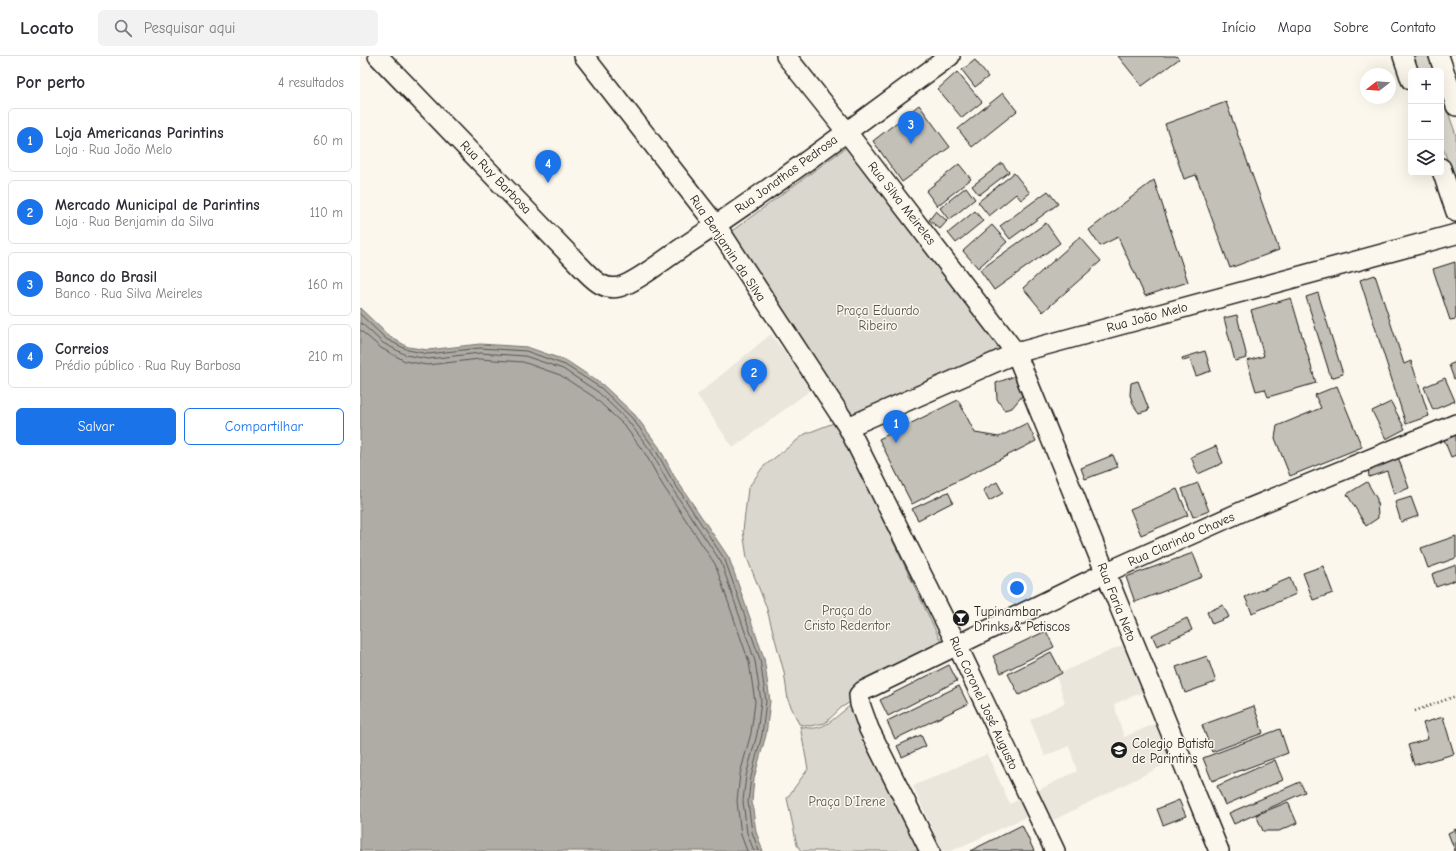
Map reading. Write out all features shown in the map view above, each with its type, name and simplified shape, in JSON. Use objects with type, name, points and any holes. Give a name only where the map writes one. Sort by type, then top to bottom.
[{"type":"street","name":"Rua Benjamin da Silva","points":[[584,56],[716,225],[848,427]]},
{"type":"street","name":"Rua Silva Meireles","points":[[786,56],[846,131],[1016,352]]},
{"type":"street","name":"Rua Jonathas Pedrosa","points":[[619,287],[636,278],[716,225],[950,56]]},
{"type":"street","points":[[1403,56],[1408,71]]},
{"type":"street","points":[[1439,56],[1456,106]]},
{"type":"street","name":"Rua Ruy Barbosa","points":[[383,58],[599,285],[619,287]]},
{"type":"street","points":[[1444,176],[1456,212]]},
{"type":"street","name":"Rua João Melo","points":[[848,427],[1016,352],[1456,234]]},
{"type":"street","name":"Rua Faria Neto","points":[[1016,352],[1219,851]]},
{"type":"street","name":"Rua Clarindo Chaves","points":[[930,851],[869,729],[860,704],[859,695],[861,693],[1105,573],[1250,508],[1456,424]]},
{"type":"street","name":"Rua Coronel José Augusto","points":[[848,427],[957,645],[1054,851]]},
{"type":"path","points":[[1415,711],[1456,696]]},
{"type":"shaded area","points":[[771,334],[812,389],[733,448],[697,395]]},
{"type":"shaded area","name":"Colegio Batista de Parintins","points":[[1125,644],[1143,692],[1114,704],[1124,737],[1157,723],[1172,761],[1054,820],[1046,808],[951,851],[942,851],[913,786],[987,754],[1010,804],[1077,771],[1069,746],[1045,756],[1030,720],[1065,703],[1056,675]]},
{"type":"green space","points":[[1411,56],[1428,56],[1433,68],[1416,68]]},
{"type":"green space","points":[[1444,101],[1456,135],[1456,185],[1444,151]]},
{"type":"green space","name":"Praça Eduardo Ribeiro","points":[[848,146],[1001,350],[850,418],[729,233]]},
{"type":"green space","name":"Praça do Cristo Redentor","points":[[836,422],[944,648],[842,707],[825,723],[810,726],[799,724],[788,700],[784,672],[766,606],[747,558],[743,531],[748,488],[763,467],[805,434]]},
{"type":"green space","name":"Praça D'Irene","points":[[855,703],[927,851],[801,851],[797,845],[787,798],[808,769],[800,726],[817,728],[824,726]]},
{"type":"water","points":[[360,308],[389,336],[408,347],[428,350],[480,344],[527,347],[567,361],[603,385],[635,415],[659,447],[674,476],[729,558],[764,658],[770,701],[766,735],[754,778],[752,802],[756,832],[763,851],[360,851]]},
{"type":"building","points":[[1118,56],[1176,56],[1179,59],[1142,86]]},
{"type":"building","points":[[975,60],[988,77],[975,87],[962,70]]},
{"type":"building","points":[[957,72],[982,102],[962,118],[938,89]]},
{"type":"building","points":[[1003,93],[1017,111],[972,147],[958,129]]},
{"type":"building","points":[[1226,102],[1279,250],[1230,268],[1196,175],[1184,179],[1165,124]]},
{"type":"building","points":[[919,105],[950,147],[902,182],[873,141]]},
{"type":"building","points":[[1002,163],[1009,172],[979,195],[972,186]]},
{"type":"building","points":[[959,164],[971,179],[937,206],[926,191]]},
{"type":"building","points":[[1014,173],[1030,193],[1021,200],[1016,194],[989,216],[978,202]]},
{"type":"building","points":[[1154,180],[1188,282],[1145,296],[1118,237],[1100,246],[1089,230]]},
{"type":"building","points":[[966,187],[975,199],[949,220],[940,208]]},
{"type":"building","points":[[1048,191],[1058,204],[1010,239],[1000,226]]},
{"type":"building","points":[[936,211],[947,221],[940,229],[929,220]]},
{"type":"building","points":[[975,211],[983,221],[956,243],[948,233]]},
{"type":"building","points":[[1046,223],[1060,243],[994,290],[980,270]]},
{"type":"building","points":[[992,225],[1007,242],[978,268],[963,251]]},
{"type":"building","points":[[1080,237],[1101,261],[1043,312],[1023,288]]},
{"type":"building","points":[[1455,262],[1456,319],[1450,320],[1433,269]]},
{"type":"building","points":[[1375,275],[1404,364],[1411,361],[1429,416],[1406,424],[1360,280]]},
{"type":"building","points":[[1318,293],[1343,374],[1331,378],[1306,297]]},
{"type":"building","points":[[1291,298],[1316,383],[1268,397],[1265,389],[1256,391],[1247,361],[1264,356],[1251,310]]},
{"type":"building","points":[[1237,315],[1247,358],[1235,361],[1224,318]]},
{"type":"building","points":[[1205,351],[1211,371],[1196,376],[1190,359],[1183,361],[1182,358]]},
{"type":"building","points":[[1456,362],[1456,378],[1454,379],[1449,365]]},
{"type":"building","points":[[1015,376],[1022,396],[1012,408],[1004,410],[997,399],[996,383]]},
{"type":"building","points":[[1445,378],[1455,401],[1433,410],[1424,387]]},
{"type":"building","points":[[1138,381],[1149,410],[1139,413],[1134,406],[1130,395],[1131,383]]},
{"type":"building","points":[[1337,386],[1362,447],[1290,476],[1275,438],[1277,426],[1321,408],[1315,395]]},
{"type":"building","points":[[958,400],[975,433],[999,437],[1027,423],[1036,441],[912,504],[879,439]]},
{"type":"building","points":[[1391,402],[1405,429],[1386,439],[1372,411]]},
{"type":"building","points":[[1456,432],[1456,455],[1451,457],[1443,437]]},
{"type":"building","points":[[1216,446],[1223,463],[1198,474],[1191,457]]},
{"type":"building","points":[[1113,455],[1118,467],[1085,479],[1081,468]]},
{"type":"building","points":[[1398,457],[1409,488],[1394,494],[1387,471],[1369,477],[1368,467]]},
{"type":"building","points":[[997,482],[1003,493],[989,501],[983,490]]},
{"type":"building","points":[[1367,482],[1377,499],[1378,518],[1366,526],[1347,494]]},
{"type":"building","points":[[1198,483],[1209,511],[1193,517],[1182,489]]},
{"type":"building","points":[[1177,489],[1188,515],[1141,535],[1130,509]]},
{"type":"building","points":[[948,492],[953,502],[918,520],[912,509]]},
{"type":"building","points":[[1411,497],[1418,516],[1401,522],[1395,502]]},
{"type":"building","points":[[1456,536],[1456,558],[1428,568],[1421,548]]},
{"type":"building","points":[[1193,553],[1202,577],[1135,602],[1126,577]]},
{"type":"building","points":[[1456,565],[1456,580],[1436,587],[1432,574]]},
{"type":"building","points":[[1323,566],[1333,593],[1313,600],[1303,573]]},
{"type":"building","points":[[1290,578],[1296,594],[1252,613],[1245,597]]},
{"type":"building","points":[[1223,605],[1229,617],[1212,624],[1207,612]]},
{"type":"building","points":[[1187,618],[1192,630],[1157,646],[1152,635]]},
{"type":"building","points":[[1046,631],[1054,647],[1001,673],[993,656]]},
{"type":"building","points":[[1051,652],[1062,673],[1019,695],[1008,674]]},
{"type":"building","points":[[1207,656],[1216,682],[1185,693],[1176,667]]},
{"type":"building","points":[[949,665],[957,681],[888,716],[880,700]]},
{"type":"building","points":[[959,686],[968,704],[895,739],[887,721]]},
{"type":"building","points":[[1254,706],[1263,733],[1212,752],[1202,725]]},
{"type":"building","points":[[1443,717],[1454,754],[1414,765],[1408,745],[1428,739],[1423,723]]},
{"type":"building","points":[[1280,729],[1288,753],[1212,781],[1203,758]]},
{"type":"building","points":[[921,735],[926,746],[902,757],[897,746]]},
{"type":"building","points":[[1275,760],[1283,780],[1225,805],[1217,786]]},
{"type":"building","points":[[1300,782],[1305,792],[1234,824],[1229,813]]},
{"type":"building","points":[[1179,800],[1186,816],[1163,825],[1157,809]]},
{"type":"building","points":[[1288,802],[1297,823],[1279,831],[1263,831],[1256,815]]},
{"type":"building","points":[[1022,825],[1034,851],[970,851]]},
{"type":"building","points":[[1456,829],[1456,851],[1455,851],[1448,833]]},
{"type":"place","name":"Banco do Brasil","points":[[911,144]]},
{"type":"place","name":"Correios","points":[[548,183]]},
{"type":"place","name":"Mercado Municipal de Parintins","points":[[754,392]]},
{"type":"place","name":"Loja Americanas Parintins","points":[[896,443]]},
{"type":"place","name":"Tupinambar Drinks & Petiscos","points":[[961,618]]},
{"type":"place","name":"Colegio Batista de Parintins","points":[[1119,750]]}]
